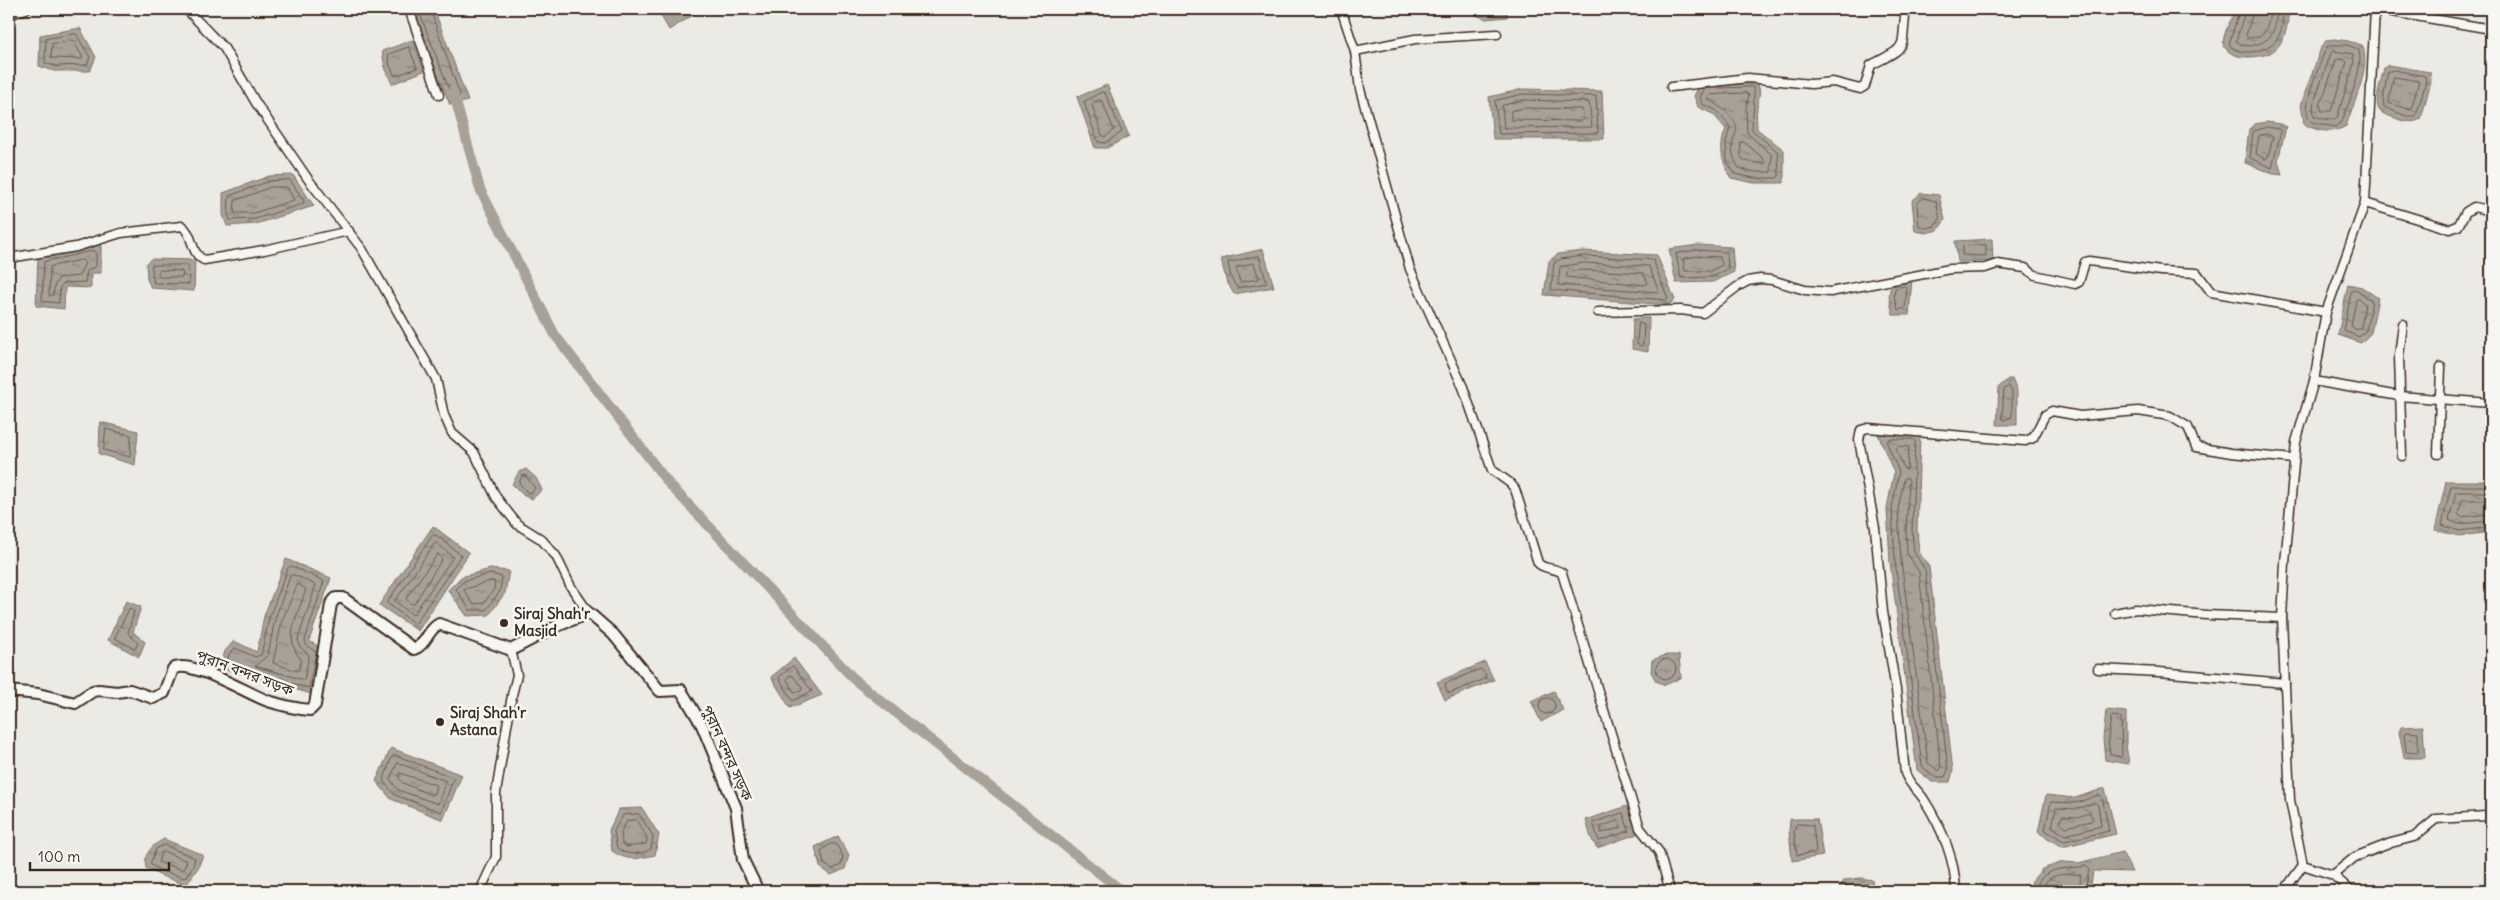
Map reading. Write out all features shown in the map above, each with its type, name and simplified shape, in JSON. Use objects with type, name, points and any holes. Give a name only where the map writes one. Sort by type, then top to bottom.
[{"type":"street","points":[[9,15],[26,9]]},
{"type":"street","points":[[186,9],[224,48],[261,111],[308,179],[349,231],[383,284],[436,379],[444,415],[452,433],[474,452],[496,498],[517,524],[541,539],[556,556],[571,587],[588,613],[557,626],[511,650],[517,675],[496,793],[496,857],[480,891]]},
{"type":"street","points":[[409,9],[438,95]]},
{"type":"street","points":[[1341,9],[1355,51],[1360,89],[1410,269],[1463,387],[1492,470],[1515,489],[1538,563],[1543,567],[1557,568],[1562,574],[1640,828],[1659,852],[1670,891]]},
{"type":"street","points":[[1671,87],[1748,78],[1811,84],[1833,82],[1860,90],[1865,86],[1871,65],[1900,50],[1903,43],[1906,9]]},
{"type":"street","points":[[2284,891],[2303,865],[2290,800],[2282,618],[2294,459],[2314,381],[2326,312],[2365,203],[2375,9],[2491,29]]},
{"type":"street","points":[[1355,51],[1415,39],[1497,34]]},
{"type":"street","points":[[2365,203],[2450,228],[2458,226],[2466,212],[2474,207],[2491,211]]},
{"type":"street","points":[[9,258],[76,247],[122,233],[182,226],[190,233],[196,254],[204,260],[264,250],[349,231]]},
{"type":"street","points":[[1598,312],[1680,310],[1704,313],[1737,287],[1748,281],[1772,280],[1805,290],[1830,292],[1950,269],[1985,268],[1997,264],[2025,268],[2035,275],[2076,284],[2079,282],[2085,262],[2089,261],[2161,271],[2197,272],[2211,292],[2326,312]]},
{"type":"street","points":[[2402,456],[2399,356],[2403,324]]},
{"type":"street","points":[[2438,454],[2441,367]]},
{"type":"street","points":[[2314,381],[2399,396],[2490,403]]},
{"type":"street","points":[[1956,891],[1955,872],[1940,826],[1921,795],[1910,786],[1905,773],[1896,690],[1883,612],[1875,528],[1859,440],[1861,430],[1868,428],[2025,441],[2033,438],[2045,415],[2052,412],[2080,416],[2138,411],[2170,416],[2182,423],[2192,430],[2196,447],[2231,453],[2294,459]]},
{"type":"street","name":"পুরান বন্দর সড়ক","points":[[9,691],[38,694],[74,703],[81,702],[93,691],[99,690],[117,692],[130,690],[153,698],[164,693],[173,669],[182,666],[203,671],[268,701],[310,710],[315,705],[331,604],[336,598],[343,598],[414,649],[419,647],[434,626],[439,624],[511,650]]},
{"type":"street","points":[[2115,613],[2136,609],[2207,615],[2282,618]]},
{"type":"street","name":"পুরান বন্দর সড়ক","points":[[588,613],[613,634],[660,691],[681,690],[702,725],[736,808],[743,860],[758,891]]},
{"type":"street","points":[[2098,669],[2284,683]]},
{"type":"street","points":[[2333,875],[2354,858],[2391,843],[2414,837],[2436,819],[2486,816],[2491,819]]},
{"type":"street","points":[[2303,865],[2333,875],[2352,891]]},
{"type":"water","points":[[412,9],[434,9],[468,101],[450,105]]},
{"type":"water","points":[[657,9],[696,9],[698,12],[669,30]]},
{"type":"water","points":[[1470,9],[1508,9],[1507,17],[1486,19],[1470,13]]},
{"type":"water","points":[[2236,9],[2288,9],[2288,21],[2283,40],[2275,49],[2265,55],[2245,57],[2232,54],[2227,50],[2223,41],[2227,27]]},
{"type":"water","points":[[80,28],[96,57],[90,71],[54,71],[39,66],[40,35]]},
{"type":"water","points":[[2334,39],[2362,45],[2365,63],[2360,85],[2346,126],[2341,129],[2325,131],[2304,124],[2301,104],[2322,45],[2327,40]]},
{"type":"water","points":[[413,40],[424,71],[392,84],[385,68],[382,51]]},
{"type":"water","points":[[2388,65],[2430,72],[2431,81],[2421,119],[2413,122],[2404,121],[2380,111],[2377,102],[2379,90],[2384,68]]},
{"type":"water","points":[[1756,81],[1760,91],[1757,129],[1784,150],[1784,183],[1754,183],[1731,178],[1722,155],[1722,142],[1726,129],[1713,114],[1698,107],[1694,96],[1700,84]]},
{"type":"water","points":[[1107,85],[1129,136],[1107,148],[1095,148],[1077,97]]},
{"type":"water","points":[[1523,89],[1602,91],[1604,139],[1493,139],[1489,97]]},
{"type":"water","points":[[2267,122],[2286,127],[2278,161],[2282,175],[2273,174],[2245,163],[2249,129],[2255,124]]},
{"type":"water","points":[[293,175],[314,206],[256,224],[227,226],[223,215],[223,193],[269,176]]},
{"type":"water","points":[[1921,193],[1939,195],[1945,220],[1938,230],[1926,233],[1915,231],[1912,201]]},
{"type":"water","points":[[1992,239],[1993,261],[1958,262],[1955,241]]},
{"type":"water","points":[[101,244],[101,273],[91,273],[91,288],[65,287],[64,309],[36,306],[38,257]]},
{"type":"water","points":[[1698,245],[1732,247],[1734,272],[1713,282],[1676,283],[1669,249]]},
{"type":"water","points":[[1263,249],[1274,287],[1234,294],[1226,280],[1221,259]]},
{"type":"water","points":[[1583,251],[1657,255],[1675,300],[1668,305],[1544,295],[1549,261],[1558,254]]},
{"type":"water","points":[[151,259],[195,260],[194,291],[151,288],[147,279],[146,263]]},
{"type":"water","points":[[1912,279],[1909,315],[1893,315],[1889,296],[1891,283]]},
{"type":"water","points":[[2348,284],[2362,287],[2378,298],[2371,333],[2361,343],[2338,335]]},
{"type":"water","points":[[1649,318],[1648,352],[1632,349],[1633,319]]},
{"type":"water","points":[[2008,379],[2012,379],[2017,391],[2017,425],[1997,425],[1999,387]]},
{"type":"water","points":[[100,422],[138,431],[135,465],[99,454]]},
{"type":"water","points":[[1878,434],[1920,434],[1917,530],[1919,552],[1929,567],[1953,771],[1950,782],[1932,782],[1917,770],[1890,562],[1887,508],[1894,473]]},
{"type":"water","points":[[526,469],[536,478],[542,490],[532,499],[524,496],[512,484],[519,472]]},
{"type":"water","points":[[2446,481],[2491,481],[2491,532],[2459,536],[2435,530]]},
{"type":"water","points":[[433,526],[469,553],[418,631],[379,605]]},
{"type":"water","points":[[286,559],[331,578],[309,641],[321,648],[315,695],[220,668],[225,651],[234,641],[257,652],[264,616]]},
{"type":"water","points":[[490,569],[509,571],[505,593],[489,615],[467,616],[448,590],[461,577]]},
{"type":"water","points":[[126,601],[141,607],[133,632],[145,642],[139,657],[108,640]]},
{"type":"water","points":[[1666,655],[1679,655],[1681,678],[1665,685],[1656,681],[1651,672],[1652,660]]},
{"type":"water","points":[[794,658],[822,695],[790,708],[771,677]]},
{"type":"water","points":[[1485,662],[1494,680],[1445,700],[1437,682]]},
{"type":"water","points":[[1554,691],[1563,710],[1541,722],[1531,701]]},
{"type":"water","points":[[2106,710],[2126,712],[2126,745],[2129,764],[2105,760],[2103,739]]},
{"type":"water","points":[[2423,726],[2425,758],[2404,758],[2399,732],[2401,727]]},
{"type":"water","points":[[391,748],[462,775],[443,820],[391,799],[376,781]]},
{"type":"water","points":[[2105,788],[2116,834],[2062,847],[2038,832],[2046,795],[2075,798]]},
{"type":"water","points":[[1627,806],[1637,834],[1597,848],[1591,838],[1586,820]]},
{"type":"water","points":[[642,808],[659,835],[655,855],[633,859],[623,857],[612,851],[609,830],[619,809]]},
{"type":"water","points":[[1790,819],[1817,819],[1823,856],[1792,861],[1789,831]]},
{"type":"water","points":[[838,836],[849,855],[845,869],[831,875],[820,867],[815,847]]},
{"type":"water","points":[[164,839],[203,855],[198,868],[186,885],[146,868],[145,863],[149,850]]},
{"type":"water","points":[[2122,852],[2132,872],[2093,871],[2090,891],[2035,891],[2031,882],[2042,869],[2063,862],[2078,863]]},
{"type":"water","points":[[1861,878],[1872,880],[1874,891],[1840,891],[1839,886],[1845,880]]},
{"type":"waterway","points":[[453,91],[480,189],[555,335],[669,484],[856,681],[1122,891]]},
{"type":"place","name":"Siraj Shah'r Masjid","points":[[504,623]]},
{"type":"place","name":"Siraj Shah'r Astana","points":[[440,722]]}]
